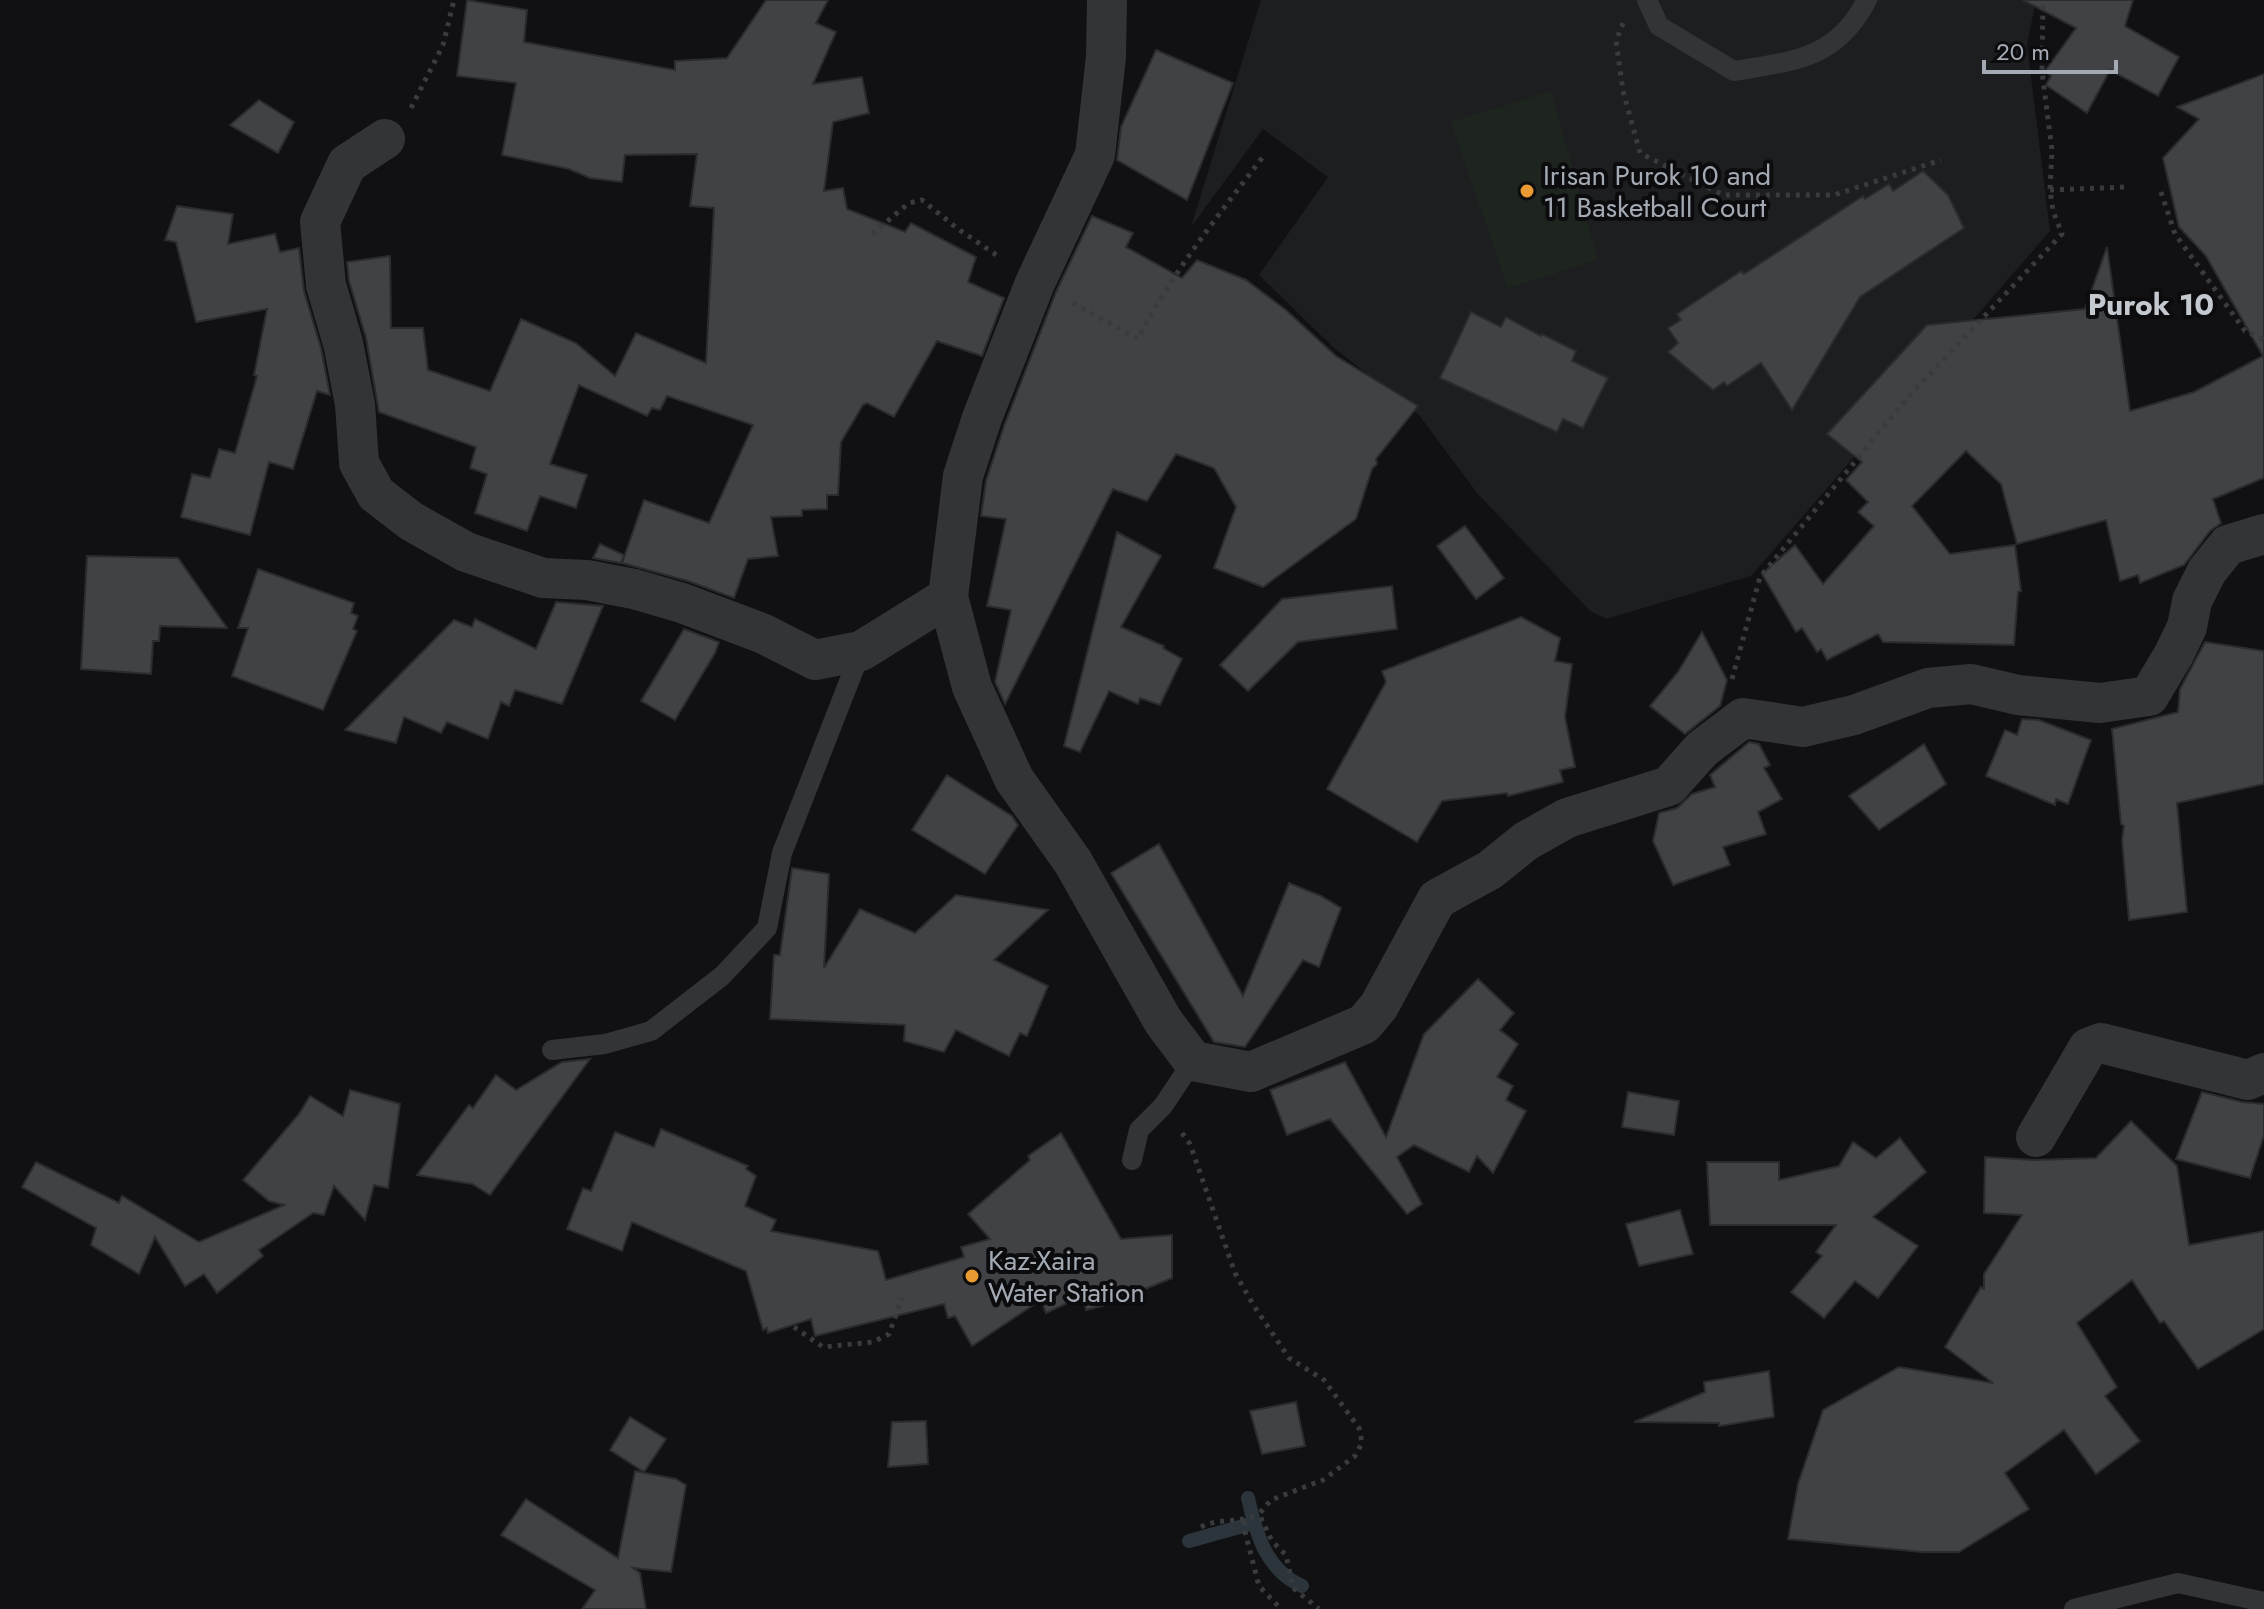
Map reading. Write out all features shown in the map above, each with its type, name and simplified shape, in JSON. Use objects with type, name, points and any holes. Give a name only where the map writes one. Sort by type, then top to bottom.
[{"type":"street","points":[[1107,0],[1106,57],[1095,155],[1035,283],[982,418],[963,476],[948,597],[972,687],[1014,779],[1073,862],[1163,1021],[1193,1061],[1251,1072],[1364,1024],[1379,1006],[1437,899],[1490,870],[1526,841],[1567,818],[1669,786],[1702,749],[1743,718],[1803,727],[1854,715],[1928,688],[1971,684],[2018,695],[2100,703],[2149,696],[2187,627],[2192,601],[2207,571],[2228,545],[2264,534]]},
{"type":"street","points":[[385,139],[347,164],[320,222],[326,285],[343,343],[355,404],[359,463],[376,494],[411,521],[466,552],[543,578],[587,580],[682,603],[764,634],[815,660],[861,651],[948,597]]},
{"type":"street","points":[[2036,1137],[2088,1048],[2101,1043],[2248,1080],[2264,1073]]},
{"type":"lane","points":[[1647,0],[1659,26],[1734,71],[1794,61],[1825,50],[1861,12],[1867,0]]},
{"type":"lane","points":[[552,1050],[605,1044],[651,1031],[722,976],[767,928],[782,853],[861,651]]},
{"type":"lane","points":[[1132,1160],[1139,1130],[1163,1106],[1193,1061]]},
{"type":"lane","points":[[2074,1609],[2178,1583],[2264,1602]]},
{"type":"path","points":[[385,139],[409,112],[427,79],[443,45],[454,0]]},
{"type":"path","points":[[1730,687],[1760,577],[1909,396],[2062,234],[2053,211],[2050,190],[2052,150],[2042,72],[2043,0]]},
{"type":"path","points":[[1627,14],[1616,41],[1623,91],[1640,153],[1723,195],[1834,195],[1941,160]]},
{"type":"path","points":[[1035,283],[1138,339],[1159,297],[1185,259],[1262,158]]},
{"type":"path","points":[[2050,190],[2127,187]]},
{"type":"path","points":[[2161,192],[2175,234],[2245,331],[2264,340]]},
{"type":"path","points":[[872,234],[909,203],[922,200],[958,229]]},
{"type":"path","points":[[1163,1106],[1190,1144],[1235,1273],[1260,1317],[1289,1358],[1324,1380],[1359,1428],[1362,1443],[1355,1456],[1323,1480],[1271,1500],[1252,1518],[1245,1532],[1259,1586],[1281,1609]]},
{"type":"path","points":[[794,1327],[823,1347],[873,1342],[889,1334],[902,1298]]},
{"type":"path","points":[[1201,1527],[1213,1521],[1252,1518]]},
{"type":"path","points":[[1252,1518],[1286,1555],[1293,1588],[1319,1609]]},
{"type":"shaded area","points":[[1261,0],[2036,0],[2027,45],[2050,231],[1751,576],[1606,619],[1590,611],[1477,493],[1419,415],[1334,348],[1259,275],[1328,177],[1263,129],[1191,227]]},
{"type":"shaded area","name":"Irisan Purok 10 and 11 Basketball Court","points":[[1551,91],[1598,260],[1508,288],[1451,122]]},
{"type":"building","points":[[467,0],[527,10],[524,42],[675,70],[675,61],[727,58],[766,0],[828,0],[816,23],[836,32],[813,84],[862,77],[869,113],[833,122],[824,191],[843,188],[847,209],[905,232],[911,223],[976,257],[968,282],[1004,298],[982,356],[937,341],[894,417],[867,403],[863,405],[841,442],[838,495],[827,495],[827,509],[802,510],[802,516],[771,517],[778,556],[748,559],[734,598],[688,581],[622,563],[644,500],[709,523],[753,425],[667,396],[660,410],[652,408],[647,416],[579,385],[550,464],[587,475],[576,508],[540,496],[527,531],[475,513],[487,474],[470,468],[476,447],[379,412],[366,338],[349,281],[347,262],[390,256],[391,328],[423,328],[428,370],[490,391],[521,319],[576,343],[615,376],[636,333],[706,363],[714,208],[690,206],[697,154],[625,155],[622,182],[590,178],[569,169],[502,155],[516,83],[457,76]]},
{"type":"building","points":[[2023,0],[2133,0],[2125,26],[2179,57],[2158,96],[2110,70],[2087,113],[2046,85],[2051,76],[2045,71],[2076,28]]},
{"type":"building","points":[[1156,50],[1233,83],[1187,200],[1117,160],[1121,127]]},
{"type":"building","points":[[2264,74],[2264,478],[2213,499],[2221,523],[2210,531],[2184,565],[2140,583],[2138,575],[2120,581],[2106,520],[2017,544],[2001,484],[1966,451],[1912,506],[1950,554],[2015,545],[2021,591],[2018,592],[2014,645],[1883,642],[1878,634],[1827,660],[1821,649],[1817,652],[1802,628],[1796,632],[1762,574],[1795,545],[1823,584],[1874,526],[1858,512],[1868,502],[1846,480],[1862,462],[1827,434],[1927,325],[2085,309],[2107,247],[2130,411],[2194,392],[2263,356],[2206,256],[2179,227],[2163,158],[2199,119],[2177,107]]},
{"type":"building","points":[[259,100],[294,122],[278,153],[230,125]]},
{"type":"building","points":[[1923,171],[1948,195],[1964,228],[1860,297],[1792,410],[1761,363],[1727,386],[1724,382],[1713,390],[1668,352],[1678,343],[1668,328],[1681,320],[1677,314],[1863,196],[1865,199],[1889,184],[1893,191]]},
{"type":"building","points":[[177,206],[233,214],[228,244],[275,234],[280,252],[299,248],[304,291],[321,348],[330,395],[317,391],[293,469],[269,462],[250,535],[181,517],[192,474],[210,478],[219,449],[235,453],[257,376],[254,375],[267,309],[196,322],[176,242],[165,240]]},
{"type":"building","points":[[1092,216],[1133,233],[1126,247],[1182,278],[1197,260],[1246,280],[1286,310],[1336,356],[1418,406],[1376,459],[1377,464],[1372,469],[1356,519],[1263,587],[1214,568],[1236,507],[1214,468],[1176,454],[1147,501],[1113,489],[1005,704],[995,682],[1011,610],[987,606],[1006,519],[981,516],[986,481],[1056,292]]},
{"type":"building","points":[[1471,312],[1501,327],[1506,317],[1542,334],[1576,351],[1572,361],[1608,378],[1583,428],[1563,419],[1557,432],[1440,378]]},
{"type":"building","points":[[1465,526],[1504,578],[1476,599],[1437,546]]},
{"type":"building","points":[[1117,532],[1161,556],[1121,627],[1164,646],[1182,659],[1160,705],[1140,698],[1138,704],[1109,691],[1080,752],[1064,746]]},
{"type":"building","points":[[600,544],[624,555],[621,563],[593,558]]},
{"type":"building","points":[[87,556],[178,558],[227,628],[160,626],[159,641],[153,641],[151,674],[81,669]]},
{"type":"building","points":[[258,569],[354,603],[351,613],[358,616],[353,629],[357,631],[323,710],[232,676],[248,628],[238,628]]},
{"type":"building","points":[[1392,586],[1397,629],[1298,642],[1248,691],[1220,665],[1282,599]]},
{"type":"building","points":[[556,602],[603,606],[562,704],[515,690],[509,706],[501,702],[488,739],[447,722],[441,733],[404,717],[396,743],[345,730],[454,620],[472,627],[475,619],[536,649]]},
{"type":"building","points":[[1521,617],[1560,638],[1555,661],[1572,664],[1565,717],[1575,767],[1560,770],[1563,782],[1508,796],[1507,793],[1442,801],[1417,842],[1327,789],[1386,682],[1382,671]]},
{"type":"building","points":[[684,629],[719,642],[675,720],[641,701]]},
{"type":"building","points":[[1702,632],[1727,680],[1720,706],[1685,734],[1650,706],[1678,672]]},
{"type":"building","points":[[2205,642],[2264,651],[2264,784],[2177,803],[2187,912],[2129,920],[2122,840],[2124,826],[2121,824],[2112,729],[2178,712],[2180,689]]},
{"type":"building","points":[[2022,719],[2039,720],[2091,740],[2068,804],[2056,799],[2055,805],[1986,776],[2005,730],[2017,735]]},
{"type":"building","points":[[1749,742],[1759,744],[1770,765],[1764,768],[1782,799],[1758,812],[1766,834],[1723,847],[1730,865],[1673,885],[1653,841],[1659,813],[1677,808],[1692,794],[1715,787],[1710,775]]},
{"type":"building","points":[[1924,744],[1946,784],[1879,830],[1849,796]]},
{"type":"building","points":[[947,775],[1012,816],[1018,825],[985,874],[912,830]]},
{"type":"building","points":[[1159,844],[1243,996],[1289,883],[1341,908],[1319,967],[1303,960],[1245,1047],[1214,1042],[1111,873]]},
{"type":"building","points":[[792,868],[829,874],[824,968],[860,909],[915,933],[956,895],[1048,910],[994,960],[1048,986],[1027,1036],[1020,1033],[1009,1056],[956,1030],[944,1052],[904,1041],[905,1025],[770,1019],[774,955],[780,955]]},
{"type":"building","points":[[1478,979],[1514,1013],[1500,1030],[1518,1044],[1497,1077],[1513,1086],[1506,1100],[1526,1111],[1493,1173],[1477,1156],[1469,1172],[1414,1145],[1397,1157],[1422,1204],[1407,1214],[1330,1119],[1287,1135],[1270,1090],[1345,1062],[1386,1137],[1424,1034]]},
{"type":"building","points":[[590,1059],[490,1195],[472,1184],[417,1175],[469,1105],[473,1108],[496,1075],[516,1090],[562,1062]]},
{"type":"building","points":[[350,1090],[400,1104],[388,1188],[374,1185],[365,1220],[334,1186],[324,1215],[313,1213],[259,1250],[263,1256],[217,1293],[204,1274],[185,1286],[155,1237],[139,1274],[91,1245],[96,1228],[22,1187],[36,1162],[119,1203],[122,1196],[199,1242],[284,1205],[269,1201],[243,1180],[299,1114],[310,1096],[343,1116]]},
{"type":"building","points":[[1628,1092],[1679,1101],[1674,1135],[1622,1127]]},
{"type":"building","points":[[2202,1092],[2264,1104],[2264,1135],[2250,1178],[2176,1159]]},
{"type":"building","points":[[2131,1121],[2177,1166],[2189,1245],[2264,1231],[2264,1329],[2198,1369],[2164,1321],[2160,1323],[2132,1280],[2077,1323],[2117,1387],[2105,1396],[2140,1441],[2096,1474],[2064,1430],[2005,1473],[2029,1509],[1959,1552],[1922,1552],[1788,1539],[1798,1484],[1823,1410],[1899,1367],[1993,1383],[1945,1347],[1981,1287],[1984,1289],[1984,1274],[2022,1215],[1984,1213],[1985,1157],[2035,1160],[2096,1158]]},
{"type":"building","points":[[661,1129],[748,1166],[746,1169],[756,1176],[745,1206],[776,1220],[771,1231],[878,1251],[886,1280],[964,1257],[961,1247],[990,1239],[968,1214],[1030,1160],[1028,1156],[1061,1133],[1121,1239],[1172,1235],[1172,1278],[1086,1310],[1083,1296],[1046,1313],[1041,1300],[972,1346],[955,1316],[948,1318],[944,1304],[815,1336],[811,1319],[768,1333],[767,1328],[763,1330],[746,1271],[632,1222],[622,1251],[567,1229],[583,1188],[591,1191],[615,1132],[654,1147]]},
{"type":"building","points":[[1900,1138],[1926,1172],[1873,1217],[1918,1246],[1878,1298],[1855,1281],[1824,1318],[1791,1292],[1822,1256],[1816,1252],[1836,1225],[1710,1225],[1707,1162],[1779,1162],[1779,1180],[1839,1166],[1853,1142],[1876,1158]]},
{"type":"building","points":[[1680,1210],[1693,1254],[1639,1266],[1626,1224]]},
{"type":"building","points":[[1769,1371],[1774,1417],[1719,1426],[1719,1423],[1634,1422],[1705,1392],[1704,1382]]},
{"type":"building","points":[[1296,1402],[1305,1446],[1262,1454],[1250,1411]]},
{"type":"building","points":[[630,1417],[666,1439],[644,1472],[610,1450]]},
{"type":"building","points":[[926,1421],[928,1464],[888,1467],[892,1422]]},
{"type":"building","points":[[635,1471],[676,1479],[686,1485],[671,1572],[633,1568],[640,1573],[646,1609],[582,1609],[595,1590],[501,1535],[526,1499],[618,1558]]},
{"type":"waterway","points":[[1248,1498],[1264,1550],[1280,1571],[1302,1586]]},
{"type":"waterway","points":[[1189,1541],[1254,1523]]},
{"type":"place","name":"Irisan Purok 10 and 11 Basketball Court","points":[[1527,191]]},
{"type":"place","name":"Kaz-Xaira Water Station","points":[[972,1276]]},
{"type":"district","name":"Purok 10","points":[[2151,304]]}]
